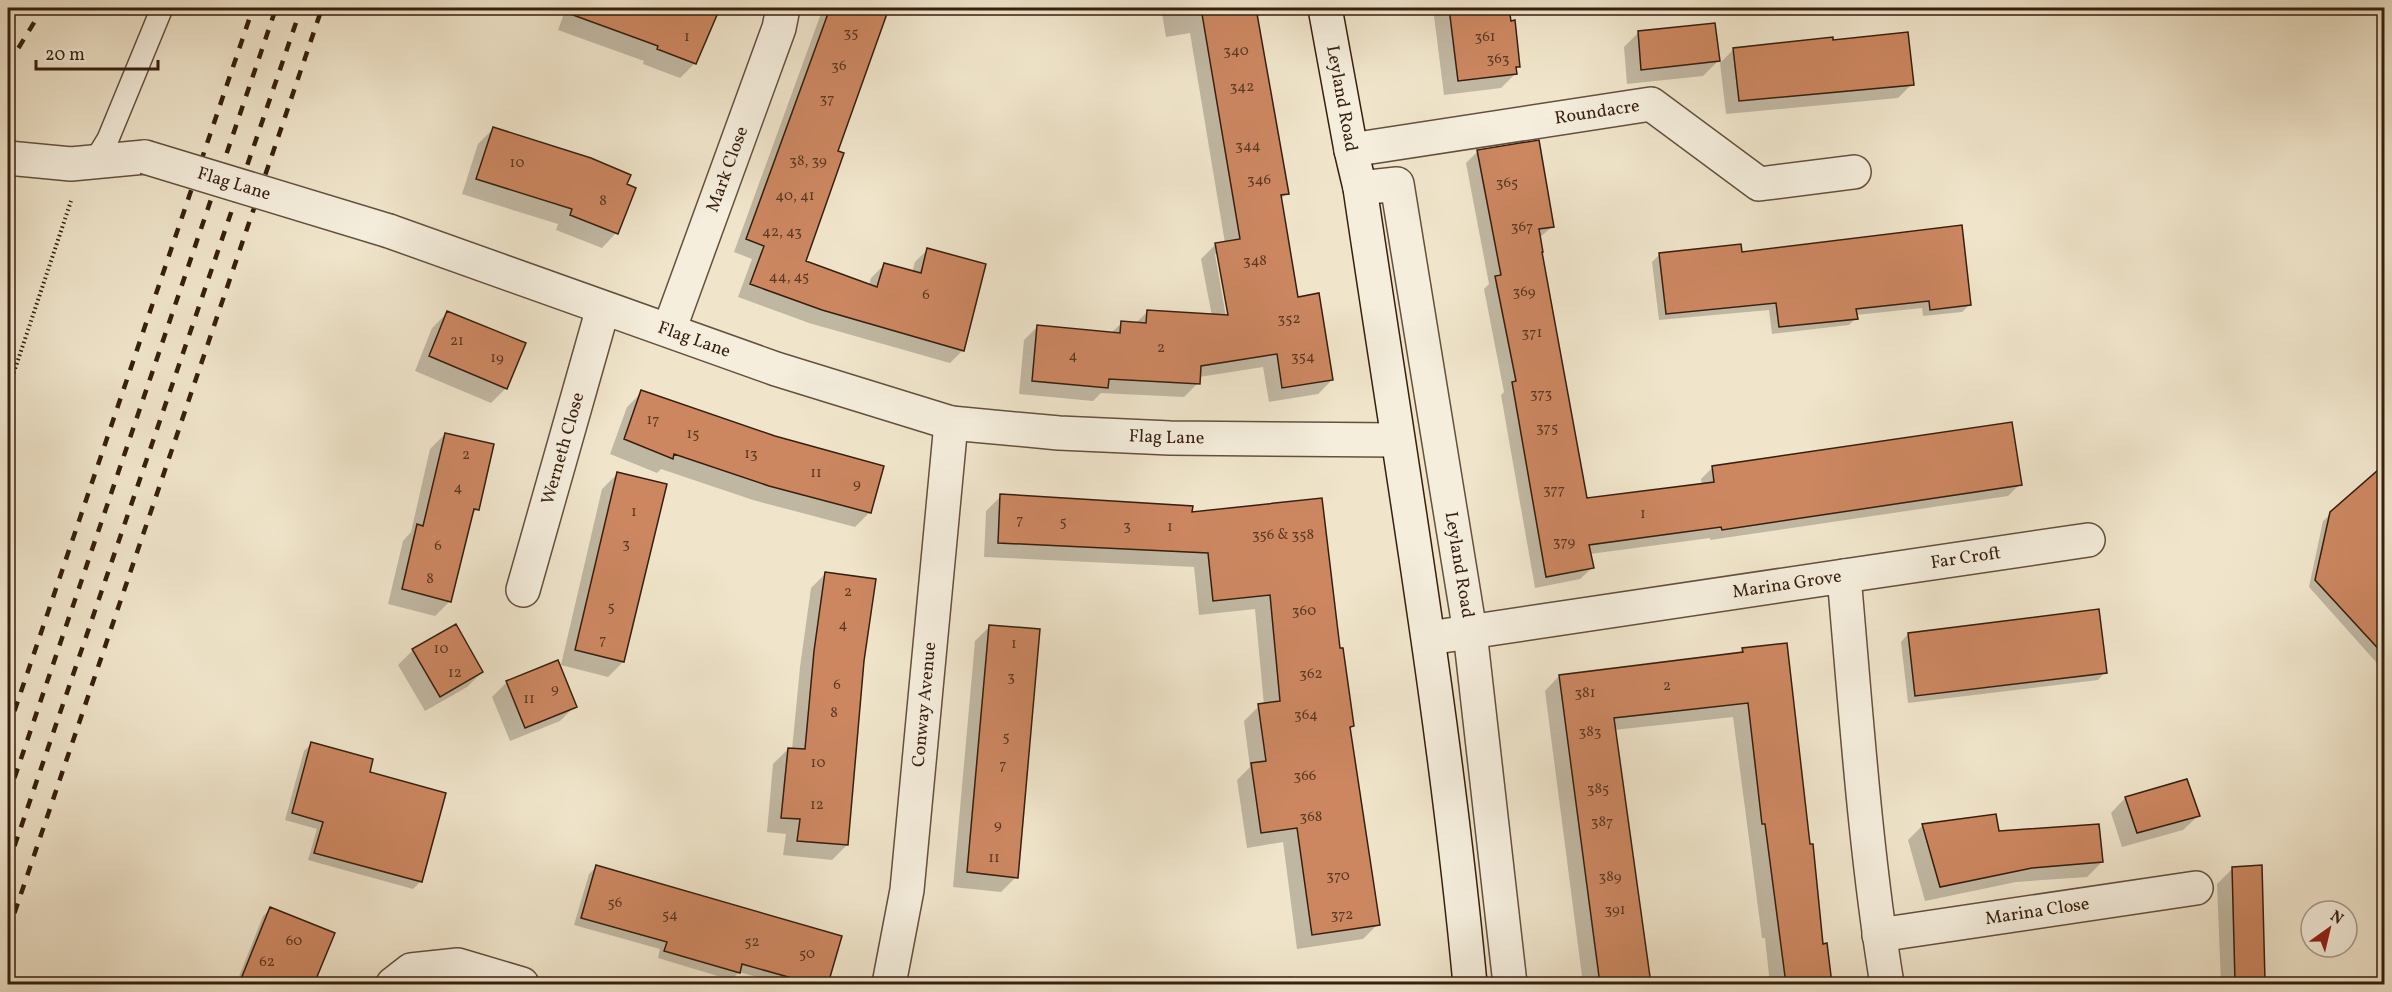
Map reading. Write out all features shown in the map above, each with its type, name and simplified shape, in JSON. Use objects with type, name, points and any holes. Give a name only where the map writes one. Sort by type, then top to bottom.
[{"type":"street","name":"Mark Close","points":[[669,330],[779,28],[783,8]]},
{"type":"street","name":"Leyland Road","points":[[1325,8],[1360,188],[1429,638],[1470,984]]},
{"type":"street","name":"Roundacre","points":[[1351,150],[1651,104],[1759,184],[1854,172]]},
{"type":"street","name":"Flag Lane","points":[[8,158],[82,163],[145,157],[389,231],[776,369],[951,423],[1059,434],[1170,438],[1397,440]]},
{"type":"street","name":"Leyland Road","points":[[1360,188],[1396,184],[1470,632],[1510,984]]},
{"type":"street","name":"Werneth Close","points":[[523,590],[603,308]]},
{"type":"street","name":"Conway Avenue","points":[[889,984],[907,890],[951,423]]},
{"type":"street","name":"Far Croft","points":[[1844,576],[2088,540]]},
{"type":"street","name":"Marina Grove","points":[[1429,638],[1844,576],[1860,765],[1879,935],[1887,984]]},
{"type":"street","name":"Marina Close","points":[[1879,935],[2196,888]]},
{"type":"street","points":[[393,984],[411,970],[458,965],[522,984]]},
{"type":"lane","points":[[82,163],[108,138],[162,8]]},
{"type":"path","points":[[8,390],[82,163]]},
{"type":"building","points":[[563,8],[720,8],[696,64],[657,49],[658,46],[562,11]]},
{"type":"building","points":[[830,8],[889,8],[838,151],[844,153],[806,261],[877,287],[884,263],[921,273],[927,248],[986,264],[964,351],[822,310],[750,284],[764,246],[746,239]]},
{"type":"building","points":[[1201,8],[1256,8],[1289,194],[1281,195],[1298,297],[1319,293],[1333,380],[1282,388],[1277,354],[1201,366],[1200,384],[1109,379],[1108,388],[1032,381],[1037,325],[1120,333],[1121,321],[1146,323],[1147,310],[1228,315],[1215,243],[1240,239]]},
{"type":"building","points":[[1449,8],[1509,8],[1511,21],[1515,20],[1520,67],[1516,67],[1517,74],[1458,81]]},
{"type":"building","points":[[1715,23],[1720,61],[1641,70],[1638,31]]},
{"type":"building","points":[[1908,32],[1914,85],[1739,101],[1733,48],[1833,37],[1833,40]]},
{"type":"building","points":[[493,127],[591,158],[631,175],[627,184],[636,188],[618,234],[570,215],[572,209],[476,179]]},
{"type":"building","points":[[1539,140],[1554,227],[1539,229],[1542,252],[1587,498],[1714,482],[1712,466],[2012,422],[2022,485],[1722,530],[1721,527],[1589,545],[1594,568],[1546,577],[1512,382],[1516,381],[1495,276],[1501,275],[1477,150]]},
{"type":"building","points":[[1962,225],[1971,305],[1930,310],[1929,301],[1856,309],[1858,319],[1779,327],[1776,303],[1666,314],[1659,253],[1741,244],[1742,252]]},
{"type":"building","points":[[447,311],[526,343],[507,389],[429,356]]},
{"type":"building","points":[[641,390],[775,436],[884,466],[871,513],[769,486],[674,454],[673,459],[624,439]]},
{"type":"building","points":[[445,433],[494,444],[479,510],[474,509],[451,602],[402,589],[417,524],[423,526]]},
{"type":"building","points":[[2385,464],[2385,656],[2315,580],[2330,512]]},
{"type":"building","points":[[617,472],[667,484],[624,662],[575,650]]},
{"type":"building","points":[[1000,494],[1193,506],[1192,512],[1322,498],[1340,648],[1343,648],[1354,726],[1350,727],[1380,925],[1312,935],[1297,828],[1261,833],[1251,763],[1266,761],[1258,704],[1280,701],[1270,595],[1213,601],[1208,553],[998,543]]},
{"type":"building","points":[[825,572],[876,579],[864,661],[848,845],[797,841],[800,819],[781,818],[788,748],[805,749],[814,651]]},
{"type":"building","points":[[2099,609],[2107,673],[1915,696],[1908,633]]},
{"type":"building","points":[[456,624],[483,672],[440,697],[412,649]]},
{"type":"building","points":[[989,625],[1040,629],[1018,878],[967,872]]},
{"type":"building","points":[[1787,643],[1810,844],[1813,844],[1823,944],[1827,943],[1832,984],[1786,984],[1765,824],[1762,824],[1748,703],[1614,718],[1651,984],[1600,984],[1559,675],[1743,652],[1742,648]]},
{"type":"building","points":[[558,660],[577,707],[525,728],[506,681]]},
{"type":"building","points":[[311,742],[373,759],[370,772],[446,793],[422,882],[314,853],[323,822],[292,813]]},
{"type":"building","points":[[2187,779],[2200,816],[2137,833],[2125,797]]},
{"type":"building","points":[[1996,814],[1999,831],[2099,824],[2103,862],[2032,868],[1940,887],[1922,824]]},
{"type":"building","points":[[596,865],[842,936],[828,984],[813,984],[742,964],[740,973],[664,951],[667,942],[581,918]]},
{"type":"building","points":[[2262,865],[2265,981],[2235,982],[2232,867]]},
{"type":"building","points":[[270,907],[335,933],[314,984],[239,984]]},
{"type":"railway","points":[[8,25],[19,8]]},
{"type":"railway","points":[[8,65],[43,8]]},
{"type":"railway","points":[[8,730],[253,8]]},
{"type":"railway","points":[[8,797],[276,8]]},
{"type":"railway","points":[[8,865],[301,8]]},
{"type":"railway","points":[[8,932],[322,8]]}]
